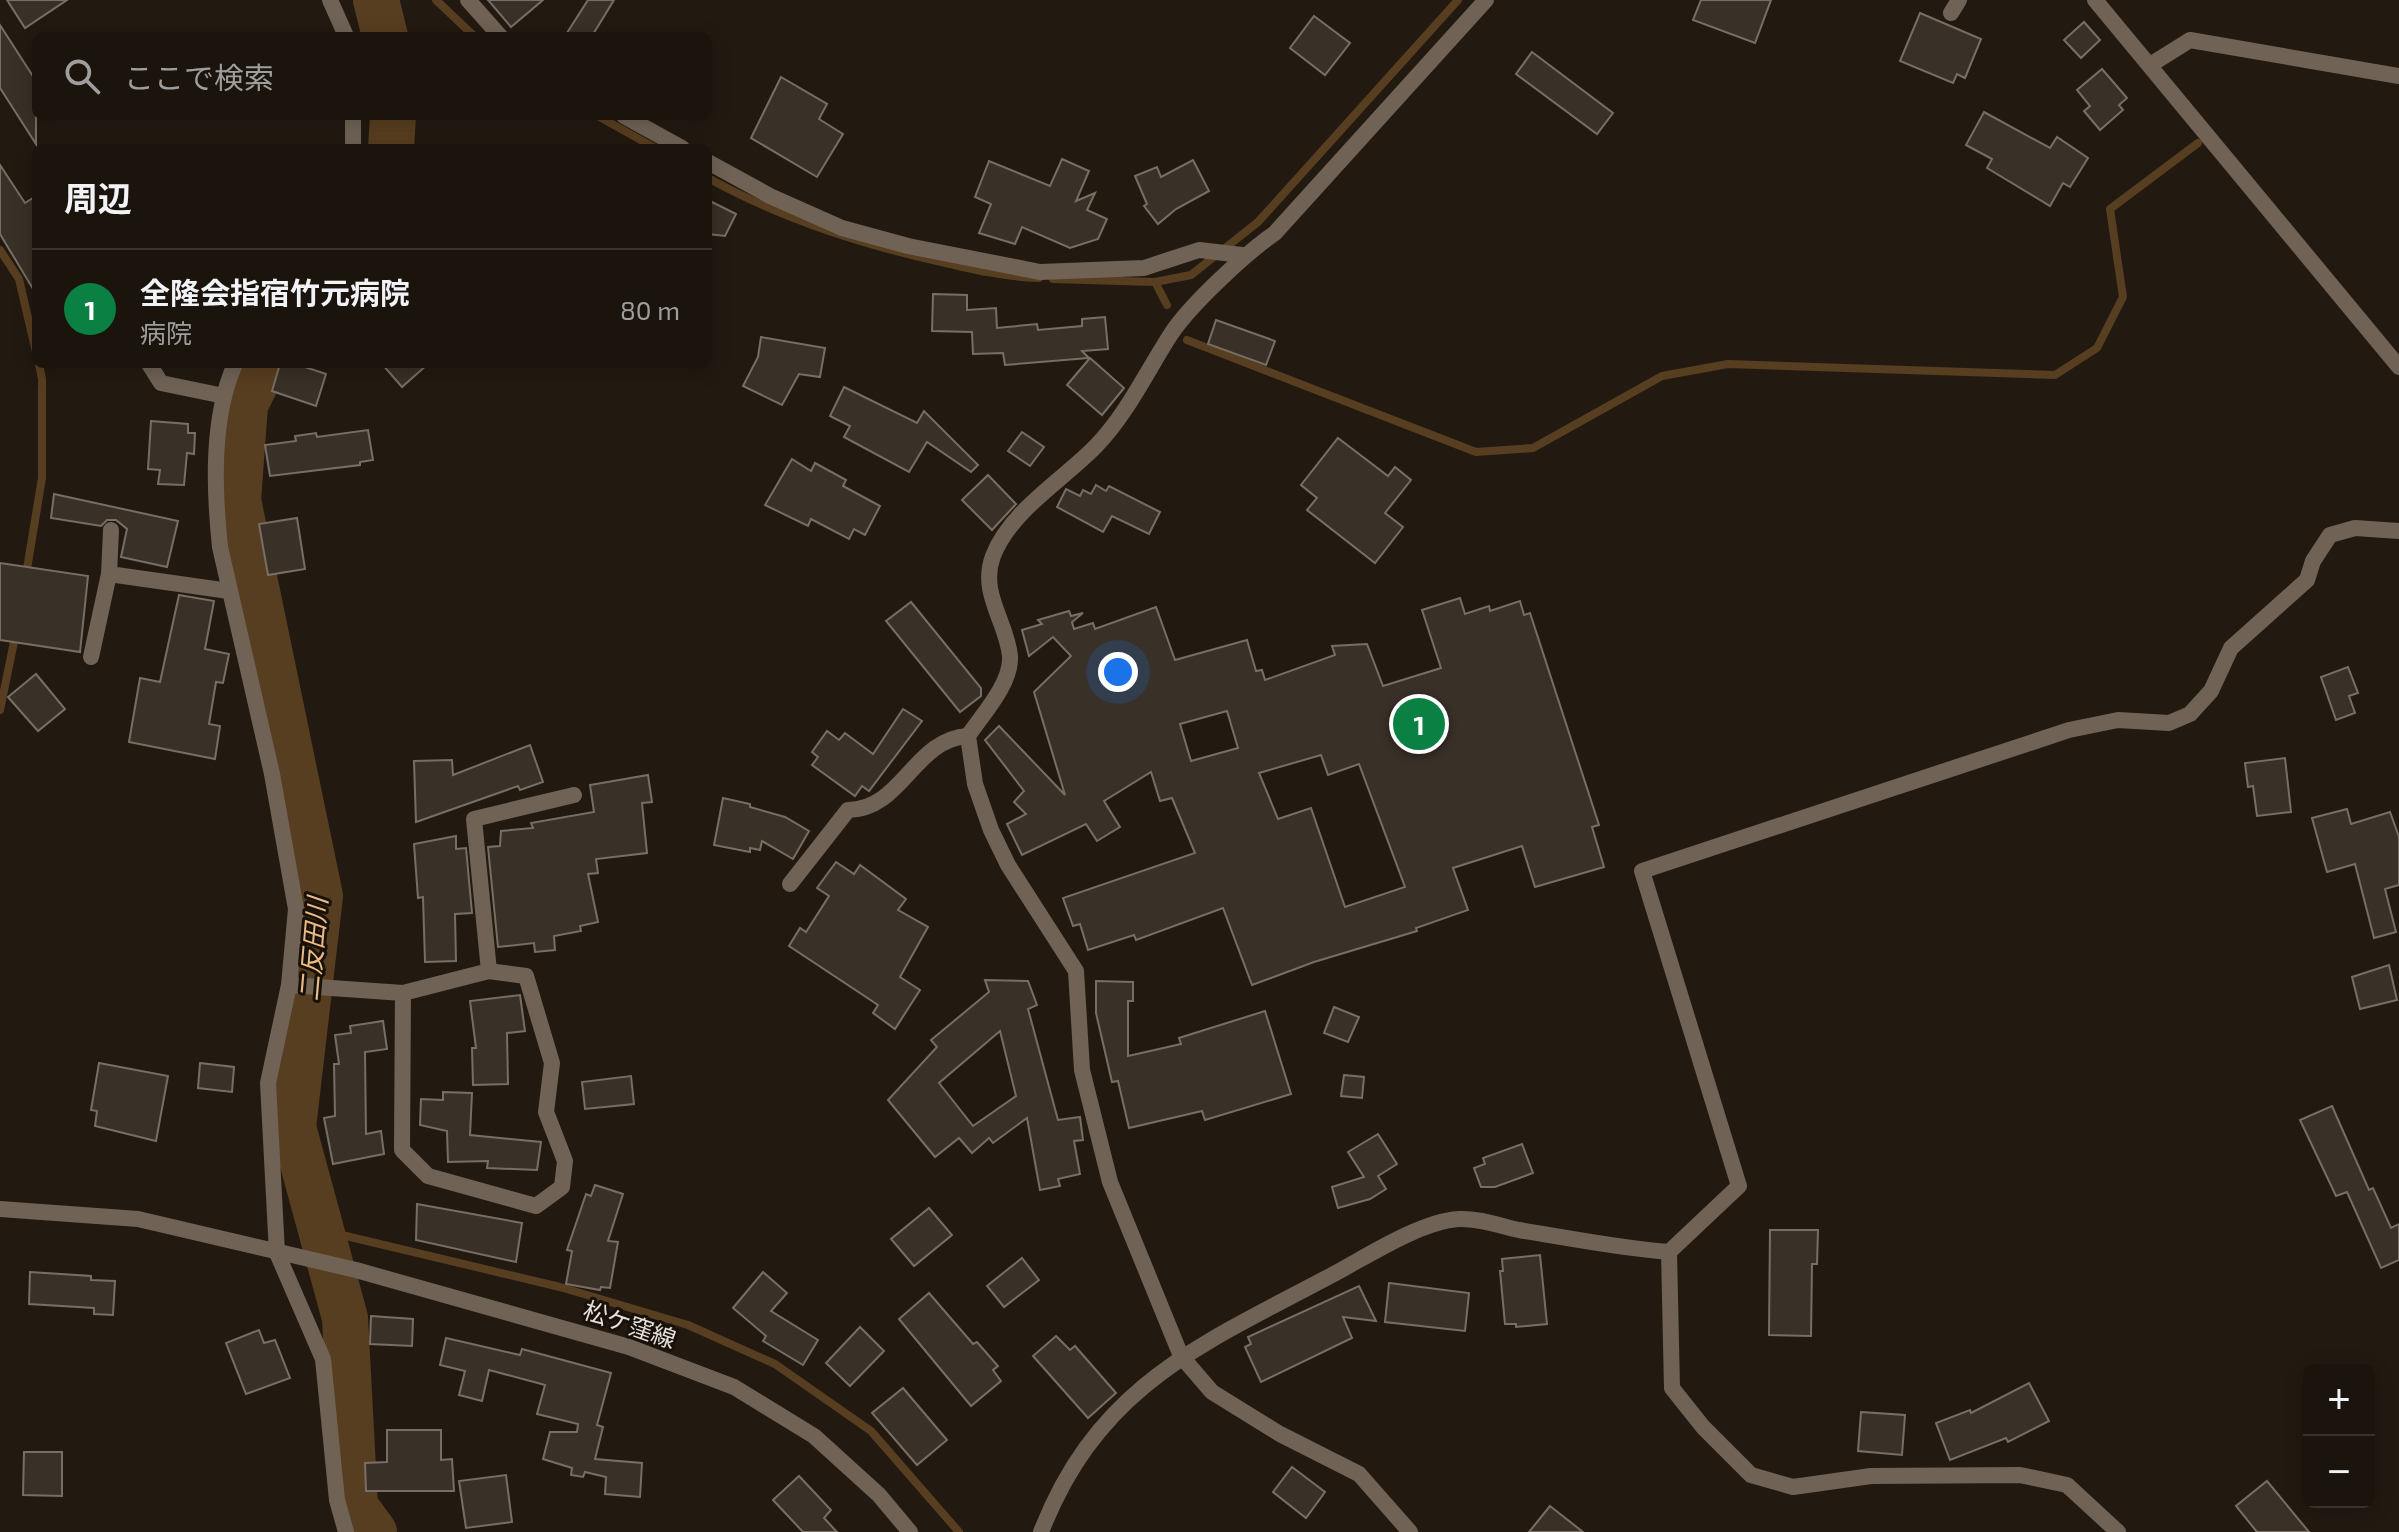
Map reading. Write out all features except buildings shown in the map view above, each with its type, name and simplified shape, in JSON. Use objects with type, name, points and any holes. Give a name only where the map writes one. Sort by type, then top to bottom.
[{"type":"street","points":[[330,0],[344,32]]},
{"type":"street","points":[[468,0],[496,32]]},
{"type":"street","points":[[1410,1532],[1359,1474],[1280,1434],[1212,1392],[1181,1356],[1110,1182],[1082,1070],[1076,971],[1008,865],[991,830],[975,784],[968,736],[1006,674],[1010,657],[989,593],[991,559],[1004,534],[1097,445],[1161,355],[1171,334],[1242,255],[1275,233],[1486,0]]},
{"type":"street","points":[[2095,0],[2399,367]]},
{"type":"street","points":[[2150,65],[2190,40],[2399,76]]},
{"type":"street","points":[[353,120],[353,144]]},
{"type":"street","points":[[631,120],[675,144]]},
{"type":"street","points":[[712,164],[770,196],[842,228],[908,246],[1040,272],[1144,268],[1199,250],[1242,255]]},
{"type":"street","points":[[152,368],[161,383],[224,396]]},
{"type":"street","points":[[234,368],[224,396],[219,427],[216,514],[229,591],[272,774],[296,909],[289,985],[268,1083],[282,1254],[323,1359],[337,1500],[346,1532]]},
{"type":"street","points":[[1041,1532],[1052,1502],[1090,1438],[1124,1403],[1181,1356],[1406,1235],[1459,1219],[1629,1249],[1669,1252],[1739,1186],[1642,871],[2069,730],[2118,720],[2169,723],[2190,714],[2211,691],[2231,648],[2307,580],[2313,561],[2330,535],[2355,528],[2399,531]]},
{"type":"street","points":[[91,657],[109,574],[111,530]]},
{"type":"street","points":[[109,574],[229,591]]},
{"type":"street","points":[[790,884],[848,810],[866,810],[889,794],[940,742],[968,736]]},
{"type":"street","points":[[489,971],[474,819],[574,795]]},
{"type":"street","points":[[289,985],[403,993],[489,971],[526,976],[552,1063],[546,1112],[565,1161],[562,1187],[536,1206],[428,1176],[402,1150],[403,993]]},
{"type":"street","name":"松ケ窪線","points":[[0,1209],[12,1207],[138,1219],[356,1270],[629,1347],[734,1387],[814,1436],[879,1495],[910,1532]]},
{"type":"street","points":[[1669,1252],[1672,1388],[1703,1427],[1751,1475],[1793,1487],[1871,1476],[2020,1475],[2067,1485],[2118,1532]]},
{"type":"waterway","name":"二反田川","points":[[376,0],[384,32]]},
{"type":"waterway","points":[[436,0],[470,32]]},
{"type":"waterway","points":[[1155,282],[1191,275],[1258,222],[1458,0]]},
{"type":"waterway","name":"二反田川","points":[[391,144],[393,120]]},
{"type":"waterway","points":[[605,120],[648,144]]},
{"type":"waterway","points":[[1187,340],[1476,452],[1533,448],[1662,376],[1728,364],[2055,375],[2097,348],[2123,297],[2110,209],[2198,143]]},
{"type":"waterway","points":[[712,180],[791,217],[848,237],[975,270],[1039,278]]},
{"type":"waterway","points":[[0,250],[19,279],[32,335]]},
{"type":"waterway","points":[[1053,279],[1155,282],[1167,305]]},
{"type":"waterway","points":[[26,575],[42,478],[40,368]]},
{"type":"waterway","name":"二反田川","points":[[263,368],[245,405],[238,500],[320,896],[293,1127],[345,1318],[355,1506],[374,1532]]},
{"type":"waterway","points":[[0,710],[16,632]]},
{"type":"waterway","points":[[321,1230],[560,1287],[688,1325],[775,1364],[871,1431],[959,1532]]},
{"type":"place","name":"全隆会指宿竹元病院","points":[[1419,724]]}]
